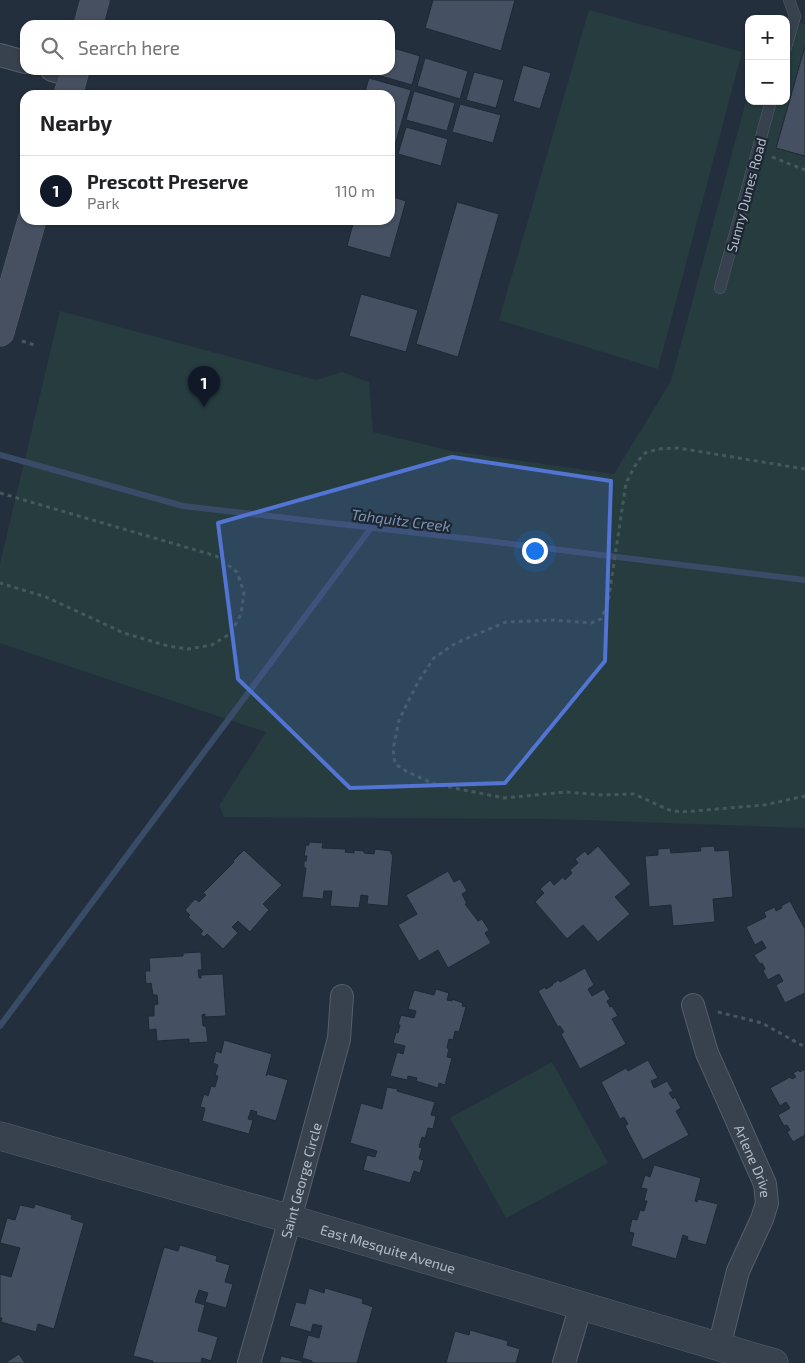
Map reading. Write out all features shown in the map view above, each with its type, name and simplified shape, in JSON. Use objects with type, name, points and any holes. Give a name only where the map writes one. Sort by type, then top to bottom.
[{"type":"main road","points":[[89,20],[95,0]]},
{"type":"main road","points":[[2,319],[30,225]]},
{"type":"street","points":[[0,56],[20,61]]},
{"type":"street","name":"Saint George Circle","points":[[249,1363],[339,1039],[342,996]]},
{"type":"street","name":"Arlene Drive","points":[[693,1005],[707,1053],[765,1184],[767,1203],[762,1219],[738,1271],[719,1347]]},
{"type":"street","name":"East Mesquite Avenue","points":[[0,1136],[290,1219],[774,1363]]},
{"type":"street","points":[[564,1363],[580,1305]]},
{"type":"lane","points":[[789,0],[795,16],[790,33]]},
{"type":"lane","name":"Sunny Dunes Road","points":[[720,288],[770,105]]},
{"type":"path","points":[[757,152],[805,170]]},
{"type":"path","points":[[805,469],[678,448],[658,449],[644,453],[626,483],[608,603],[601,619],[591,623],[554,620],[506,622],[456,643],[434,658],[418,682],[399,720],[393,749],[395,764],[406,772],[434,784],[504,798],[566,792],[603,795],[634,794],[669,810],[682,812],[764,805],[805,796]]},
{"type":"path","points":[[0,493],[216,556],[237,572],[244,594],[241,614],[231,632],[212,645],[188,649],[168,646],[124,633],[46,597],[0,583]]},
{"type":"path","points":[[693,1005],[762,1023],[805,1047]]},
{"type":"highlighted area","points":[[452,457],[611,481],[605,661],[505,783],[350,788],[238,679],[218,523]]},
{"type":"green space","points":[[589,10],[742,52],[658,369],[499,320]]},
{"type":"green space","points":[[790,21],[805,24],[805,828],[556,819],[224,817],[219,806],[266,732],[0,643],[0,564],[60,311],[316,380],[342,372],[369,382],[373,432],[451,451],[614,474],[671,381],[745,105],[790,105]]},
{"type":"green space","points":[[552,1062],[608,1163],[506,1218],[450,1118]]},
{"type":"building","points":[[433,0],[515,0],[501,51],[425,28]]},
{"type":"building","points":[[805,46],[805,156],[776,148],[788,105],[790,105],[790,99]]},
{"type":"building","points":[[395,48],[420,56],[412,85],[377,75],[395,75]]},
{"type":"building","points":[[425,58],[468,71],[460,99],[417,86]]},
{"type":"building","points":[[523,65],[551,73],[540,109],[513,101]]},
{"type":"building","points":[[474,72],[504,80],[496,108],[466,100]]},
{"type":"building","points":[[369,78],[411,90],[395,145],[395,90],[365,90]]},
{"type":"building","points":[[414,91],[455,103],[447,131],[406,120]]},
{"type":"building","points":[[460,104],[501,115],[493,143],[452,132]]},
{"type":"building","points":[[406,127],[448,139],[441,166],[398,154]]},
{"type":"building","points":[[395,198],[406,201],[390,258],[347,246],[353,225],[395,225]]},
{"type":"building","points":[[457,202],[499,214],[458,357],[416,344]]},
{"type":"building","points":[[361,294],[418,310],[406,352],[349,336]]},
{"type":"building","points":[[309,842],[323,843],[322,848],[346,849],[345,852],[354,853],[354,850],[374,854],[375,849],[391,851],[391,854],[393,854],[388,906],[367,904],[368,896],[361,895],[359,908],[330,906],[332,891],[324,891],[323,899],[302,897],[306,868],[304,868],[304,861],[306,861],[307,856],[304,856],[306,845],[309,845]]},
{"type":"building","points":[[598,846],[631,884],[615,897],[630,914],[598,942],[583,925],[567,939],[535,902],[544,893],[540,889],[550,880],[554,885],[563,877],[565,880],[572,873],[570,870],[578,863],[575,859],[585,851],[588,855]]},
{"type":"building","points":[[714,846],[715,851],[729,850],[733,897],[713,899],[715,922],[673,926],[671,905],[649,907],[645,856],[658,855],[658,849],[670,848],[671,853],[701,851],[700,847]]},
{"type":"building","points":[[244,850],[282,885],[263,904],[269,910],[250,932],[238,921],[232,927],[238,933],[223,949],[207,934],[204,937],[200,934],[203,931],[188,917],[190,915],[185,910],[195,899],[199,902],[206,895],[203,893]]},
{"type":"building","points":[[448,871],[454,882],[460,879],[467,891],[462,894],[467,904],[465,904],[478,921],[482,919],[489,930],[485,933],[491,943],[448,968],[438,950],[419,961],[398,925],[417,914],[406,895]]},
{"type":"building","points":[[790,901],[805,929],[805,993],[785,1003],[776,985],[783,981],[779,974],[768,980],[763,971],[765,969],[762,963],[760,964],[754,955],[766,948],[762,941],[755,945],[746,927],[766,917],[764,912],[775,907],[776,911]]},
{"type":"building","points":[[201,952],[202,970],[198,970],[199,978],[201,978],[201,975],[223,974],[226,1016],[205,1017],[205,1014],[202,1015],[203,1026],[206,1026],[208,1042],[189,1043],[189,1039],[157,1041],[156,1029],[149,1030],[148,1016],[154,1016],[154,1005],[158,1004],[157,995],[153,995],[151,983],[146,984],[145,971],[150,971],[149,958],[183,956],[183,953]]},
{"type":"building","points":[[585,968],[594,985],[588,989],[592,996],[604,989],[610,999],[607,1001],[610,1007],[612,1006],[618,1016],[612,1019],[626,1044],[580,1069],[561,1034],[564,1032],[560,1026],[558,1027],[538,991],[545,987],[546,989],[559,980],[560,982]]},
{"type":"building","points":[[436,989],[449,993],[447,1000],[452,1001],[452,999],[463,1003],[462,1006],[466,1007],[459,1032],[455,1031],[453,1040],[449,1039],[447,1057],[452,1058],[445,1085],[439,1083],[438,1088],[416,1081],[417,1078],[408,1076],[407,1080],[390,1076],[397,1052],[403,1054],[405,1046],[393,1043],[396,1032],[398,1033],[401,1015],[414,1018],[416,1011],[408,1009],[414,990],[434,995]]},
{"type":"building","points":[[224,1040],[272,1054],[266,1076],[268,1074],[288,1080],[276,1121],[256,1115],[257,1112],[251,1110],[248,1119],[253,1120],[249,1134],[202,1121],[205,1108],[200,1107],[204,1094],[208,1096],[211,1086],[215,1087],[218,1076],[215,1075],[218,1065],[213,1063],[216,1051],[221,1053]]},
{"type":"building","points":[[648,1060],[658,1078],[651,1081],[654,1088],[667,1081],[673,1091],[669,1093],[673,1099],[675,1097],[681,1108],[676,1111],[689,1135],[643,1160],[625,1126],[628,1124],[624,1117],[620,1119],[601,1082],[626,1068],[628,1071]]},
{"type":"building","points":[[805,1069],[805,1135],[793,1142],[787,1132],[790,1130],[787,1125],[784,1126],[778,1115],[790,1108],[786,1102],[780,1106],[770,1088],[790,1077],[792,1079],[796,1077],[793,1073]]},
{"type":"building","points":[[387,1087],[435,1102],[431,1115],[436,1116],[433,1129],[428,1128],[425,1138],[422,1137],[419,1147],[422,1148],[419,1159],[424,1160],[420,1173],[414,1171],[410,1183],[363,1170],[367,1155],[375,1157],[377,1151],[350,1143],[361,1103],[382,1109]]},
{"type":"building","points":[[654,1165],[701,1178],[695,1201],[697,1202],[698,1199],[718,1204],[706,1245],[687,1240],[688,1237],[683,1235],[676,1259],[631,1246],[634,1233],[629,1232],[632,1219],[637,1220],[640,1210],[644,1211],[647,1201],[644,1201],[647,1189],[641,1188],[645,1175],[650,1177]]},
{"type":"building","points":[[35,1204],[72,1215],[71,1219],[84,1223],[54,1329],[38,1324],[36,1332],[1,1322],[2,1318],[0,1318],[0,1274],[11,1277],[20,1248],[0,1243],[7,1218],[15,1220],[20,1205],[34,1208]]},
{"type":"building","points":[[180,1245],[217,1256],[216,1261],[230,1265],[225,1282],[233,1284],[226,1308],[205,1302],[208,1293],[199,1290],[195,1302],[205,1305],[198,1331],[218,1337],[211,1361],[202,1358],[201,1363],[152,1363],[153,1361],[133,1356],[164,1247],[178,1251]]},
{"type":"building","points":[[309,1288],[324,1293],[325,1288],[363,1299],[362,1303],[373,1307],[357,1363],[312,1363],[312,1361],[302,1358],[308,1335],[319,1338],[322,1326],[313,1324],[311,1332],[289,1326],[296,1302],[305,1304]]},
{"type":"building","points":[[470,1330],[508,1341],[507,1345],[520,1349],[516,1363],[446,1363],[455,1331],[469,1335]]},
{"type":"building","points":[[19,1354],[25,1363],[5,1363]]},
{"type":"building","points":[[281,1356],[302,1361],[301,1363],[279,1363]]},
{"type":"waterway","name":"Tahquitz Creek","points":[[0,455],[183,506],[805,580]]},
{"type":"waterway","points":[[0,1026],[371,528]]},
{"type":"place","name":"Prescott Preserve","points":[[204,407]]}]
